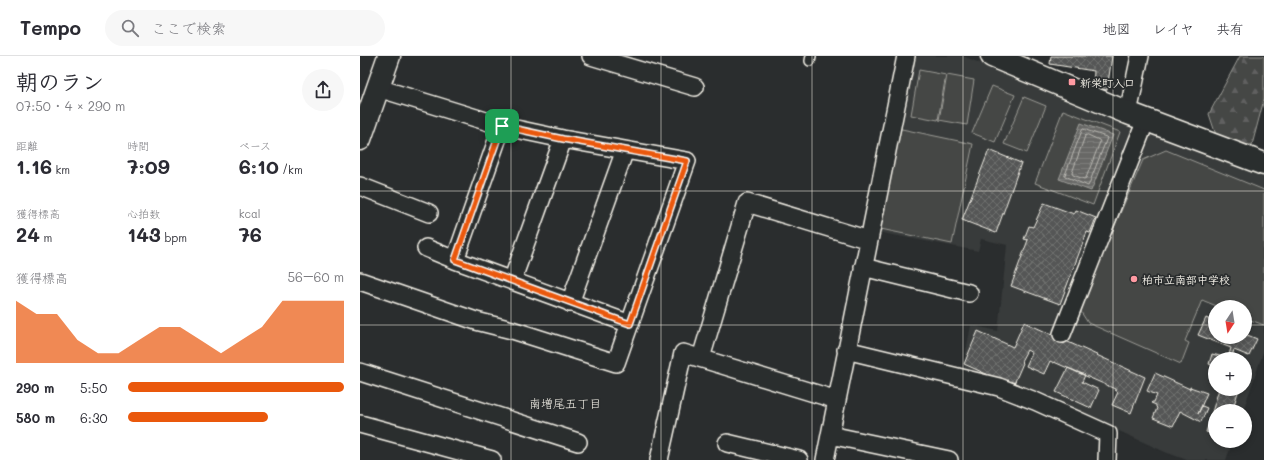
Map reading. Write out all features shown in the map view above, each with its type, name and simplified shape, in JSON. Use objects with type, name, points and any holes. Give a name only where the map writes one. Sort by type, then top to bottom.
[{"type":"street","points":[[360,139],[371,97],[389,56]]},
{"type":"street","points":[[591,56],[695,87]]},
{"type":"street","points":[[825,460],[906,56]]},
{"type":"street","points":[[992,56],[1137,117],[1264,164]]},
{"type":"street","points":[[1062,334],[1137,117],[1140,56]]},
{"type":"street","points":[[360,281],[476,321],[512,330],[616,363],[687,161],[563,139],[371,97]]},
{"type":"street","points":[[455,260],[502,126]]},
{"type":"street","points":[[512,281],[563,139]]},
{"type":"street","points":[[570,303],[625,150]]},
{"type":"street","points":[[360,186],[429,213]]},
{"type":"street","points":[[701,358],[748,203],[869,240]]},
{"type":"street","points":[[426,248],[570,303],[630,324]]},
{"type":"street","points":[[863,267],[969,293]]},
{"type":"street","points":[[846,350],[999,387],[1035,401],[1108,434],[1107,460]]},
{"type":"street","points":[[659,460],[683,353],[837,400]]},
{"type":"street","points":[[360,372],[578,442]]},
{"type":"street","points":[[360,424],[470,456],[492,460]]},
{"type":"street","points":[[830,435],[949,460]]},
{"type":"street","points":[[727,443],[799,460]]},
{"type":"shaded area","name":"柏市立南部中学校","points":[[912,56],[963,56],[1147,132],[1264,175],[1264,350],[1252,385],[1252,352],[1208,352],[1208,396],[1248,396],[1245,404],[1208,404],[1208,448],[1230,448],[1226,460],[1187,460],[1165,452],[1036,393],[962,373],[971,325],[998,331],[1007,245],[981,239],[978,251],[877,232]]},
{"type":"green space","points":[[1240,56],[1264,56],[1264,99],[1252,145],[1218,141],[1209,114]]},
{"type":"green space","points":[[919,70],[946,75],[938,120],[911,115]]},
{"type":"green space","points":[[947,75],[974,80],[967,125],[939,120]]},
{"type":"green space","points":[[992,86],[1015,95],[995,142],[972,133]]},
{"type":"green space","points":[[1024,97],[1046,106],[1027,153],[1004,144]]},
{"type":"green space","points":[[1063,110],[1120,132],[1093,205],[1035,183]]},
{"type":"green space","points":[[897,128],[973,144],[952,244],[876,228]]},
{"type":"green space","points":[[1166,150],[1264,190],[1264,325],[1252,321],[1252,300],[1208,300],[1208,302],[1202,300],[1185,341],[1189,343],[1181,364],[1088,323],[1081,312],[1082,302],[1143,160]]},
{"type":"water","points":[[1081,123],[1113,135],[1091,191],[1059,179]]},
{"type":"building","points":[[1051,56],[1112,56],[1107,90],[1093,88],[1094,71],[1050,64]]},
{"type":"building","points":[[989,150],[1021,163],[996,233],[962,220]]},
{"type":"building","points":[[1044,203],[1074,214],[1076,210],[1096,218],[1090,233],[1087,232],[1060,304],[1011,286],[1028,240],[1024,239],[1029,226],[1033,227]]},
{"type":"building","points":[[1206,318],[1208,319],[1208,339],[1198,335]]},
{"type":"building","points":[[1024,322],[1145,377],[1131,413],[1112,405],[1118,392],[1115,389],[1054,362],[1050,361],[1044,374],[1026,366],[1032,353],[1027,350],[1021,361],[1023,363],[1013,386],[964,364],[978,331],[1013,347]]},
{"type":"building","points":[[1252,337],[1257,339],[1251,352],[1239,352],[1234,350],[1233,352],[1230,352],[1231,348],[1221,344],[1252,344]]},
{"type":"building","points":[[1068,368],[1085,375],[1082,382],[1099,390],[1091,408],[1056,392]]},
{"type":"building","points":[[1155,373],[1190,389],[1190,387],[1207,393],[1198,414],[1202,406],[1207,408],[1201,422],[1180,411],[1173,426],[1153,418],[1157,408],[1156,405],[1151,403],[1154,402],[1157,395],[1147,391]]},
{"type":"building","points":[[1217,396],[1237,396],[1234,404],[1214,404]]},
{"type":"place","name":"新栄町入口","points":[[1072,82]]},
{"type":"place","name":"柏市立南部中学校","points":[[1134,279]]},
{"type":"district","name":"南増尾五丁目","points":[[565,403]]},
{"type":"route","points":[[502,126],[563,139],[687,161],[630,324],[455,260],[502,126]]}]
